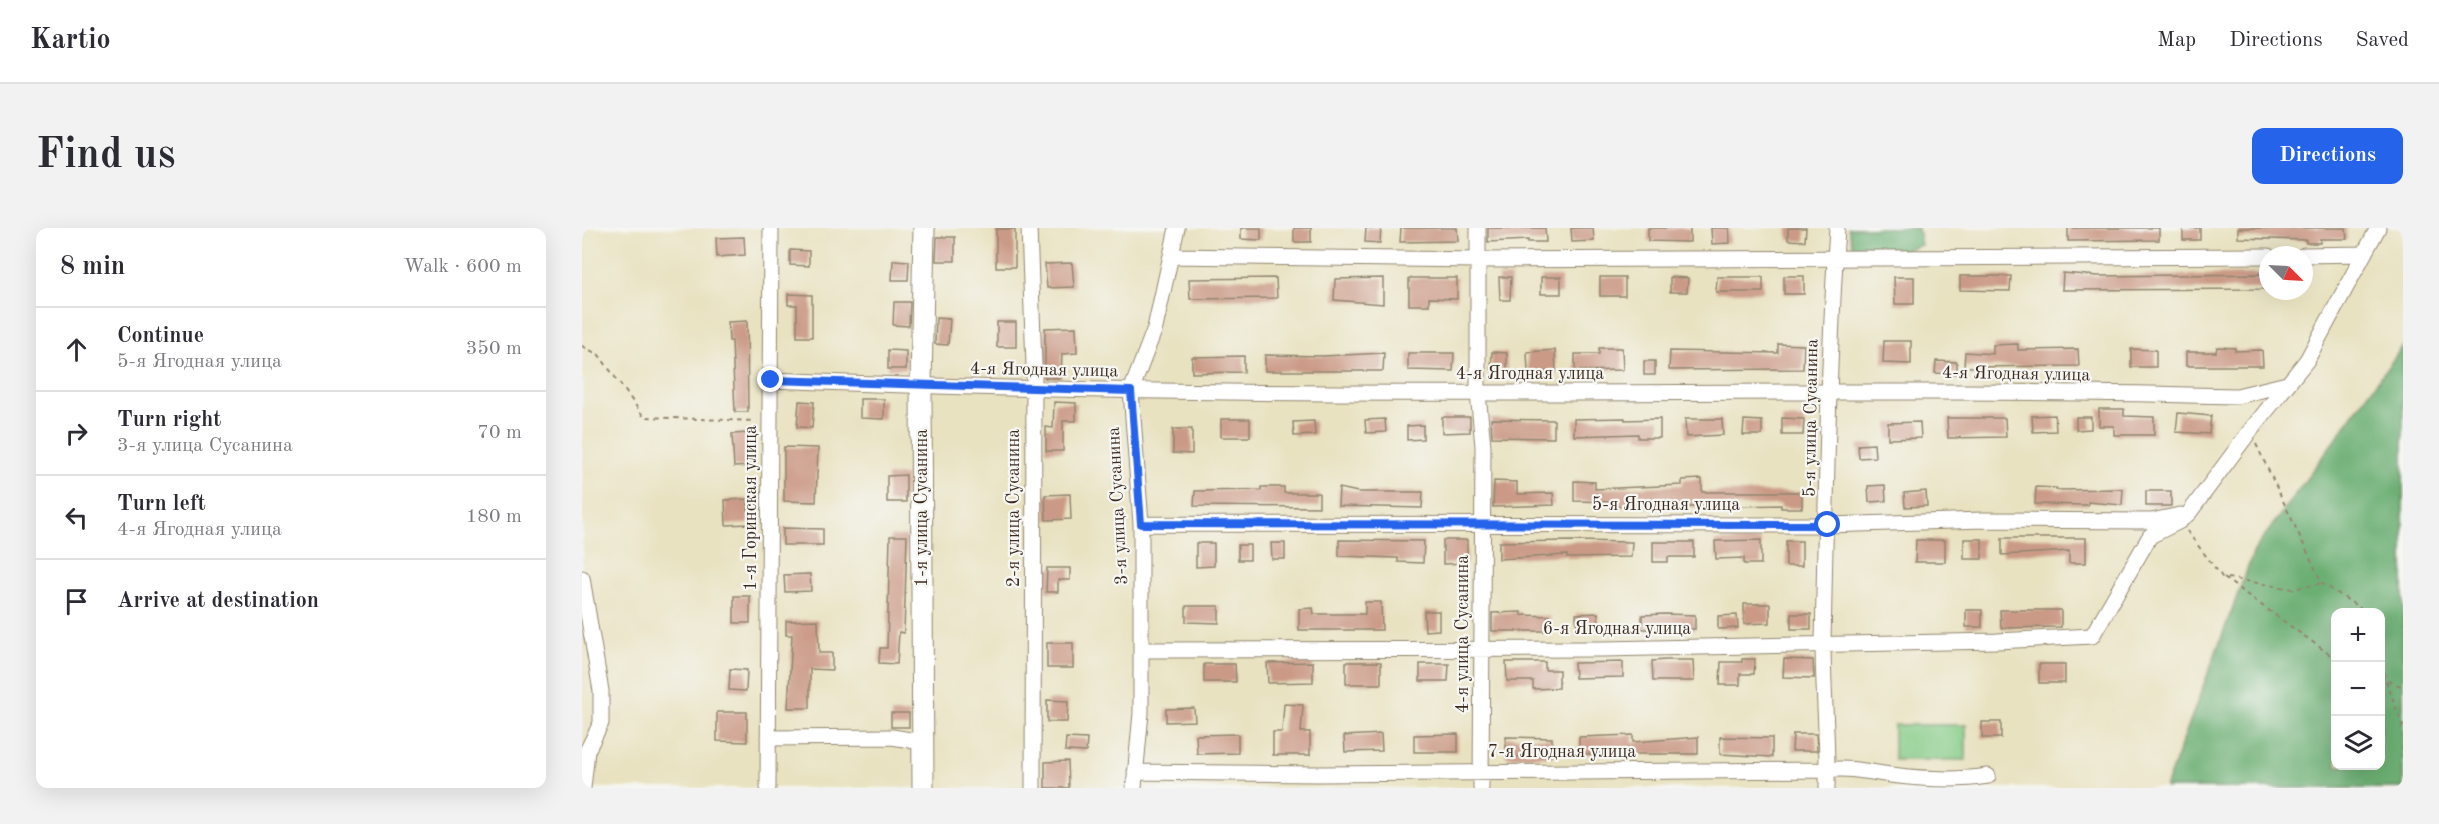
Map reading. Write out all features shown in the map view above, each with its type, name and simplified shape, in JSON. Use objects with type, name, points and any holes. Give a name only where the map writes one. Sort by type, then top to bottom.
[{"type":"street","name":"1-я Горинская улица","points":[[768,788],[771,228]]},
{"type":"street","name":"1-я улица Сусанина","points":[[923,788],[921,387],[924,228]]},
{"type":"street","name":"2-я улица Сусанина","points":[[1029,228],[1033,387],[1033,788]]},
{"type":"street","name":"3-я улица Сусанина","points":[[1134,788],[1141,713],[1141,524],[1131,391],[1155,328],[1177,228]]},
{"type":"street","name":"4-я улица Сусанина","points":[[1478,228],[1478,393],[1483,446],[1481,788]]},
{"type":"street","name":"5-я улица Сусанина","points":[[1827,788],[1823,645],[1828,525],[1827,390],[1837,228]]},
{"type":"street","points":[[2185,517],[2307,360],[2378,228]]},
{"type":"street","points":[[2313,255],[2362,254]]},
{"type":"street","points":[[1172,256],[1478,260],[2259,256]]},
{"type":"street","name":"4-я Ягодная улица","points":[[771,380],[921,387],[1033,387],[1131,391],[1478,393],[1827,390],[2237,396],[2287,384]]},
{"type":"street","name":"5-я Ягодная улица","points":[[1141,524],[1828,525],[1983,520],[2151,521],[2185,517]]},
{"type":"street","name":"6-я Ягодная улица","points":[[1141,650],[1603,649],[1823,645],[2092,636],[2150,536],[2185,517]]},
{"type":"street","points":[[582,578],[601,690],[601,723],[584,750],[583,788]]},
{"type":"street","points":[[768,738],[892,738],[923,742]]},
{"type":"street","name":"7-я Ягодная улица","points":[[1135,772],[1320,774],[1845,768],[1895,775],[1967,780],[1988,776]]},
{"type":"path","points":[[582,346],[598,355],[644,417],[770,421]]},
{"type":"path","points":[[2250,431],[2322,583],[2360,608]]},
{"type":"path","points":[[2185,517],[2222,577],[2331,656]]},
{"type":"path","points":[[2222,577],[2292,589],[2322,583]]},
{"type":"path","points":[[2386,680],[2403,687]]},
{"type":"path","points":[[2386,680],[2403,727]]},
{"type":"green space","points":[[1848,228],[1918,228],[1921,245],[1903,251],[1853,247]]},
{"type":"green space","points":[[2403,346],[2403,788],[2165,788],[2254,551]]},
{"type":"green space","points":[[1894,725],[1966,725],[1966,760],[1894,760]]},
{"type":"building","points":[[1241,228],[1261,228],[1261,240],[1241,239]]},
{"type":"building","points":[[1294,228],[1311,228],[1311,242],[1294,242]]},
{"type":"building","points":[[1366,228],[1381,228],[1380,243],[1365,242]]},
{"type":"building","points":[[1401,228],[1457,228],[1458,241],[1400,242]]},
{"type":"building","points":[[1488,228],[1545,228],[1546,242],[1528,242],[1528,240],[1488,242]]},
{"type":"building","points":[[1571,228],[1593,228],[1594,241],[1572,242]]},
{"type":"building","points":[[1648,228],[1690,228],[1690,242],[1648,241]]},
{"type":"building","points":[[1711,228],[1729,228],[1730,243],[1712,244]]},
{"type":"building","points":[[1788,228],[1806,228],[1805,241],[1788,240]]},
{"type":"building","points":[[2068,228],[2159,228],[2159,240],[2068,241]]},
{"type":"building","points":[[2183,228],[2200,228],[2200,240],[2183,240]]},
{"type":"building","points":[[2238,228],[2346,228],[2347,239],[2320,239],[2320,243],[2306,243],[2306,240],[2238,238]]},
{"type":"building","points":[[996,229],[1015,229],[1015,267],[996,267]]},
{"type":"building","points":[[744,237],[745,255],[717,257],[716,238]]},
{"type":"building","points":[[937,237],[955,237],[955,261],[936,261]]},
{"type":"building","points":[[790,250],[809,251],[809,266],[790,265]]},
{"type":"building","points":[[893,260],[909,261],[908,280],[892,280]]},
{"type":"building","points":[[1072,263],[1074,287],[1047,288],[1045,264]]},
{"type":"building","points":[[2063,273],[2098,276],[2259,274],[2259,289],[2062,290]]},
{"type":"building","points":[[1784,276],[1804,276],[1804,294],[1784,294]]},
{"type":"building","points":[[1960,276],[2011,276],[2010,291],[1960,290]]},
{"type":"building","points":[[1499,277],[1511,277],[1510,300],[1500,300]]},
{"type":"building","points":[[1541,277],[1561,277],[1561,294],[1541,294]]},
{"type":"building","points":[[1600,277],[1625,277],[1625,296],[1600,296]]},
{"type":"building","points":[[1670,277],[1688,278],[1687,292],[1670,292]]},
{"type":"building","points":[[1717,277],[1763,277],[1763,292],[1716,292]]},
{"type":"building","points":[[1894,277],[1914,277],[1914,304],[1895,304]]},
{"type":"building","points":[[1276,278],[1277,298],[1190,299],[1189,279]]},
{"type":"building","points":[[1383,278],[1383,304],[1334,300],[1335,279]]},
{"type":"building","points":[[1409,278],[1457,278],[1457,299],[1429,298],[1429,305],[1409,305]]},
{"type":"building","points":[[788,294],[812,295],[812,337],[797,337],[797,305],[788,305]]},
{"type":"building","points":[[894,302],[910,302],[909,326],[893,325]]},
{"type":"building","points":[[936,318],[950,319],[948,345],[935,344]]},
{"type":"building","points":[[747,321],[748,412],[735,412],[732,341],[729,341],[728,322]]},
{"type":"building","points":[[997,322],[1016,322],[1016,347],[997,347]]},
{"type":"building","points":[[1076,327],[1077,353],[1062,354],[1061,378],[1045,378],[1045,328]]},
{"type":"building","points":[[1884,341],[1911,341],[1911,364],[1883,363]]},
{"type":"building","points":[[1778,344],[1804,345],[1803,369],[1669,370],[1670,351],[1778,353]]},
{"type":"building","points":[[2018,344],[2018,350],[2078,349],[2079,366],[1964,367],[1965,352],[1993,354],[1993,345]]},
{"type":"building","points":[[2217,347],[2235,348],[2235,351],[2262,350],[2263,366],[2186,366],[2186,352],[2216,352]]},
{"type":"building","points":[[1599,348],[1622,348],[1623,370],[1575,371],[1575,354],[1599,354]]},
{"type":"building","points":[[2131,349],[2156,350],[2156,367],[2131,367]]},
{"type":"building","points":[[888,350],[906,351],[906,369],[888,369]]},
{"type":"building","points":[[1555,350],[1556,372],[1528,373],[1527,352]]},
{"type":"building","points":[[1492,352],[1507,353],[1507,370],[1491,369]]},
{"type":"building","points":[[1384,353],[1383,371],[1265,371],[1265,355],[1323,356]]},
{"type":"building","points":[[1408,353],[1454,353],[1453,371],[1408,370]]},
{"type":"building","points":[[1244,356],[1244,372],[1192,373],[1192,357]]},
{"type":"building","points":[[1644,361],[1655,361],[1655,375],[1644,375]]},
{"type":"building","points":[[1936,361],[1957,362],[1957,374],[1935,373]]},
{"type":"building","points":[[860,399],[884,399],[884,419],[860,418]]},
{"type":"building","points":[[799,401],[814,402],[812,428],[797,427]]},
{"type":"building","points":[[1054,402],[1076,403],[1076,421],[1063,421],[1063,451],[1046,451],[1046,427],[1053,428]]},
{"type":"building","points":[[2099,409],[2124,409],[2124,416],[2154,417],[2154,435],[2114,435],[2114,426],[2099,426]]},
{"type":"building","points":[[2178,413],[2211,416],[2209,434],[2176,432]]},
{"type":"building","points":[[2055,415],[2056,431],[2033,432],[2032,416]]},
{"type":"building","points":[[1442,417],[1470,417],[1470,432],[1442,433]]},
{"type":"building","points":[[2076,417],[2091,417],[2091,429],[2076,430]]},
{"type":"building","points":[[1625,418],[1625,420],[1660,419],[1660,438],[1638,438],[1638,434],[1574,436],[1574,419]]},
{"type":"building","points":[[1782,418],[1804,419],[1803,435],[1782,435]]},
{"type":"building","points":[[1947,418],[2005,418],[2006,437],[1948,438]]},
{"type":"building","points":[[1221,419],[1250,419],[1250,437],[1221,437]]},
{"type":"building","points":[[1385,419],[1386,432],[1366,433],[1365,420]]},
{"type":"building","points":[[1491,419],[1554,420],[1554,438],[1492,437]]},
{"type":"building","points":[[1685,419],[1722,419],[1723,435],[1686,437]]},
{"type":"building","points":[[1744,420],[1762,421],[1762,435],[1743,435]]},
{"type":"building","points":[[1314,421],[1315,435],[1294,436],[1293,422]]},
{"type":"building","points":[[1920,422],[1921,438],[1888,439],[1888,423]]},
{"type":"building","points":[[1423,425],[1423,439],[1407,440],[1407,426]]},
{"type":"building","points":[[1173,429],[1192,429],[1192,454],[1173,453]]},
{"type":"building","points":[[749,433],[751,466],[734,467],[732,434]]},
{"type":"building","points":[[1874,444],[1875,457],[1859,458],[1858,445]]},
{"type":"building","points":[[784,447],[818,448],[816,502],[784,501]]},
{"type":"building","points":[[906,475],[906,502],[887,502],[887,476]]},
{"type":"building","points":[[1702,479],[1702,492],[1802,492],[1802,508],[1781,508],[1781,505],[1644,508],[1644,505],[1613,507],[1613,502],[1574,501],[1574,481],[1595,482],[1595,489],[1682,485],[1682,480]]},
{"type":"building","points":[[1494,481],[1517,482],[1517,494],[1553,493],[1554,505],[1493,507]]},
{"type":"building","points":[[1885,485],[1886,501],[1869,502],[1868,486]]},
{"type":"building","points":[[1261,487],[1284,487],[1284,493],[1319,493],[1319,507],[1194,506],[1195,491],[1261,490]]},
{"type":"building","points":[[2036,487],[2056,488],[2056,490],[2123,489],[2122,505],[2088,502],[2088,505],[2035,504]]},
{"type":"building","points":[[1339,488],[1358,492],[1423,492],[1422,508],[1338,506]]},
{"type":"building","points":[[1926,491],[1927,506],[1905,507],[1904,493]]},
{"type":"building","points":[[2146,491],[2171,491],[2171,506],[2146,506]]},
{"type":"building","points":[[1070,494],[1071,519],[1046,520],[1045,495]]},
{"type":"building","points":[[747,499],[749,524],[726,525],[725,500]]},
{"type":"building","points":[[783,528],[823,529],[823,545],[783,545]]},
{"type":"building","points":[[890,536],[907,536],[904,633],[899,632],[897,664],[879,663],[880,648],[887,648]]},
{"type":"building","points":[[2002,538],[2086,538],[2086,563],[2069,563],[2069,551],[2002,555]]},
{"type":"building","points":[[1964,539],[1982,539],[1982,559],[1964,559]]},
{"type":"building","points":[[1339,540],[1424,541],[1423,563],[1398,562],[1398,558],[1339,556]]},
{"type":"building","points":[[1443,540],[1467,540],[1467,563],[1443,564]]},
{"type":"building","points":[[1761,540],[1761,564],[1744,564],[1744,558],[1716,559],[1715,541]]},
{"type":"building","points":[[1916,540],[1945,540],[1945,562],[1915,562]]},
{"type":"building","points":[[1786,541],[1802,541],[1802,566],[1786,566]]},
{"type":"building","points":[[1499,542],[1632,542],[1631,557],[1567,558],[1567,555],[1499,559]]},
{"type":"building","points":[[1653,542],[1694,542],[1694,557],[1668,557],[1668,562],[1653,562]]},
{"type":"building","points":[[1196,543],[1214,543],[1214,566],[1196,567]]},
{"type":"building","points":[[1271,543],[1285,543],[1285,559],[1272,559]]},
{"type":"building","points":[[1238,545],[1250,545],[1250,560],[1238,560]]},
{"type":"building","points":[[1047,568],[1070,568],[1070,580],[1058,580],[1058,592],[1046,592]]},
{"type":"building","points":[[810,574],[811,591],[785,592],[784,575]]},
{"type":"building","points":[[734,596],[750,596],[750,623],[734,623]]},
{"type":"building","points":[[1365,602],[1381,602],[1382,630],[1299,630],[1299,609],[1313,608],[1314,614],[1365,614]]},
{"type":"building","points":[[1744,604],[1770,604],[1770,623],[1744,624]]},
{"type":"building","points":[[1186,606],[1219,606],[1219,623],[1186,622]]},
{"type":"building","points":[[1966,610],[1982,610],[1982,627],[1966,627]]},
{"type":"building","points":[[2000,610],[2061,610],[2061,627],[2001,628]]},
{"type":"building","points":[[1424,611],[1439,611],[1439,630],[1425,631]]},
{"type":"building","points":[[1521,612],[1521,615],[1550,616],[1549,631],[1492,631],[1492,613]]},
{"type":"building","points":[[1598,613],[1599,628],[1577,629],[1576,614]]},
{"type":"building","points":[[1791,614],[1811,614],[1811,629],[1791,629]]},
{"type":"building","points":[[1642,615],[1695,615],[1695,629],[1642,629]]},
{"type":"building","points":[[1737,615],[1738,628],[1718,629],[1718,616]]},
{"type":"building","points":[[818,620],[819,653],[832,653],[832,670],[810,669],[810,708],[788,708],[792,635],[786,635],[786,621]]},
{"type":"building","points":[[1047,643],[1073,643],[1073,668],[1047,668]]},
{"type":"building","points":[[1742,659],[1755,659],[1754,674],[1740,674],[1740,685],[1720,685],[1721,662],[1742,662]]},
{"type":"building","points":[[1784,659],[1813,660],[1814,678],[1783,677]]},
{"type":"building","points":[[1693,660],[1694,681],[1653,681],[1652,661]]},
{"type":"building","points":[[1313,662],[1313,682],[1268,683],[1267,663]]},
{"type":"building","points":[[1346,662],[1381,662],[1381,684],[1346,684]]},
{"type":"building","points":[[1506,662],[1545,662],[1545,670],[1559,670],[1559,688],[1533,689],[1533,681],[1507,681]]},
{"type":"building","points":[[1623,662],[1623,677],[1575,678],[1574,663]]},
{"type":"building","points":[[1204,664],[1235,664],[1236,682],[1204,682]]},
{"type":"building","points":[[1420,664],[1449,664],[1448,681],[1420,681]]},
{"type":"building","points":[[2039,664],[2065,664],[2065,683],[2039,683]]},
{"type":"building","points":[[730,669],[747,670],[746,691],[729,690]]},
{"type":"building","points":[[1047,700],[1068,701],[1067,722],[1047,722]]},
{"type":"building","points":[[1284,704],[1303,705],[1301,732],[1310,732],[1310,755],[1273,755],[1273,732],[1282,732]]},
{"type":"building","points":[[1194,708],[1195,721],[1166,722],[1166,709]]},
{"type":"building","points":[[717,712],[747,712],[747,742],[717,741]]},
{"type":"building","points":[[891,713],[909,713],[909,727],[891,727]]},
{"type":"building","points":[[1982,722],[2001,722],[2001,738],[1982,738]]},
{"type":"building","points":[[1238,734],[1238,753],[1197,754],[1196,735]]},
{"type":"building","points":[[1381,734],[1382,751],[1345,752],[1344,736]]},
{"type":"building","points":[[1458,734],[1458,752],[1414,752],[1414,735]]},
{"type":"building","points":[[1793,734],[1816,734],[1817,751],[1792,751]]},
{"type":"building","points":[[1633,735],[1633,742],[1698,737],[1698,754],[1579,754],[1579,737]]},
{"type":"building","points":[[1506,737],[1552,738],[1552,756],[1506,757]]},
{"type":"building","points":[[1720,737],[1772,738],[1772,757],[1720,754]]},
{"type":"building","points":[[1066,738],[1087,739],[1086,752],[1065,751]]},
{"type":"building","points":[[1068,761],[1069,788],[1045,788],[1045,762]]},
{"type":"route","points":[[771,380],[921,387],[1033,387],[1131,391],[1141,524],[1828,525]]}]
